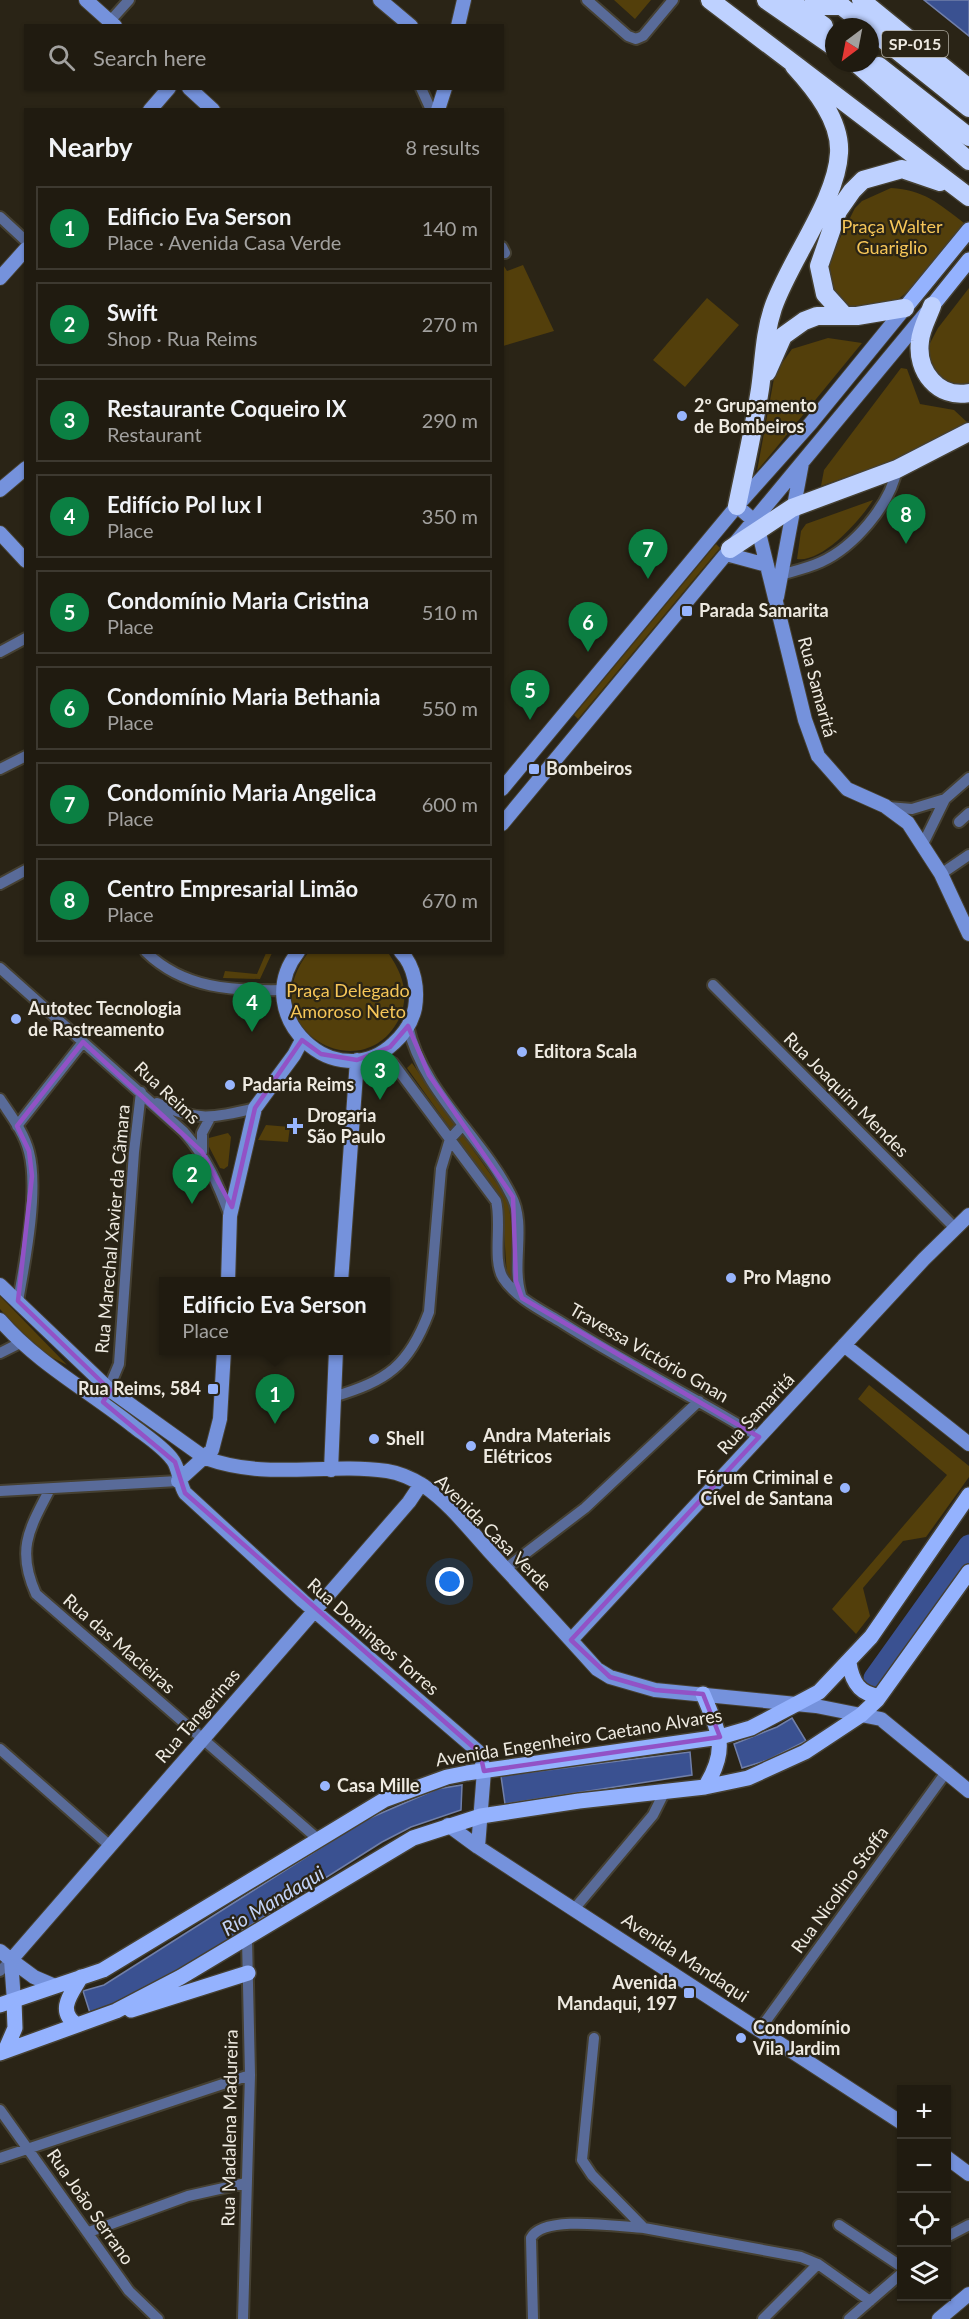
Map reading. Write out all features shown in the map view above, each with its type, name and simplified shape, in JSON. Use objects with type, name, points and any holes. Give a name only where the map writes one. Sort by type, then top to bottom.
[{"type":"highway","points":[[710,0],[794,66],[967,195]]},
{"type":"highway","points":[[766,0],[825,41]]},
{"type":"highway","points":[[789,0],[825,26]]},
{"type":"highway","points":[[814,0],[826,6],[838,3]]},
{"type":"highway","name":"SP-015","points":[[861,0],[969,88]]},
{"type":"highway","name":"SP-015","points":[[838,3],[857,18]]},
{"type":"highway","name":"SP-015","points":[[879,36],[969,108]]},
{"type":"highway","points":[[737,506],[760,387],[764,339],[787,272],[830,191],[839,153],[838,135],[829,114],[809,82],[794,66]]},
{"type":"highway","points":[[879,67],[969,136]]},
{"type":"highway","points":[[866,72],[969,161]]},
{"type":"highway","points":[[843,314],[825,294],[819,266],[838,211],[863,180],[902,170],[922,174],[967,195]]},
{"type":"highway","points":[[932,306],[920,340],[921,362],[937,388],[948,393],[969,393]]},
{"type":"highway","points":[[760,387],[783,336],[792,328],[817,316],[883,314],[905,308]]},
{"type":"highway","points":[[728,551],[755,525],[792,508],[897,469],[969,432]]},
{"type":"main road","points":[[86,0],[113,23]]},
{"type":"main road","points":[[380,0],[409,24]]},
{"type":"main road","points":[[459,24],[464,0]]},
{"type":"main road","points":[[152,108],[167,90]]},
{"type":"main road","points":[[191,90],[211,108]]},
{"type":"main road","points":[[439,108],[444,90]]},
{"type":"main road","points":[[504,787],[737,506],[811,423],[964,236]]},
{"type":"main road","points":[[0,278],[24,251]]},
{"type":"main road","points":[[737,506],[755,525],[803,460],[969,260]]},
{"type":"main road","name":"Rua Samaritá","points":[[776,602],[792,508],[803,460]]},
{"type":"main road","points":[[0,490],[24,470]]},
{"type":"main road","name":"Rua Samaritá","points":[[755,525],[805,720],[818,756],[847,789],[885,806],[908,823],[941,874],[969,934]]},
{"type":"main road","points":[[0,533],[24,559]]},
{"type":"main road","points":[[504,822],[728,551],[766,565]]},
{"type":"main road","points":[[297,954],[286,974],[284,990],[285,1008],[291,1025],[302,1040],[327,1056],[357,1060],[378,1054],[390,1047],[408,1026],[416,999],[410,954]]},
{"type":"main road","points":[[402,954],[412,971]]},
{"type":"main road","points":[[255,1108],[294,1055],[302,1040]]},
{"type":"main road","points":[[341,1277],[357,1060]]},
{"type":"main road","name":"Rua Reims","points":[[228,1277],[230,1216],[255,1108]]},
{"type":"main road","name":"Rua Samaritá","points":[[571,1640],[969,1215]]},
{"type":"main road","name":"Avenida Casa Verde","points":[[0,1285],[18,1301],[106,1396],[165,1451],[174,1462],[178,1481]]},
{"type":"main road","name":"Avenida Casa Verde","points":[[0,1320],[20,1343],[205,1458],[223,1464],[266,1472],[363,1468],[389,1471],[421,1484],[453,1512],[597,1669],[610,1677],[655,1690],[800,1704],[861,1715],[888,1723],[969,1791]]},
{"type":"main road","points":[[844,1346],[969,1444]]},
{"type":"main road","points":[[178,1481],[212,1450],[220,1419],[224,1355]]},
{"type":"main road","points":[[331,1470],[336,1355]]},
{"type":"main road","name":"Rua Domingos Torres","points":[[178,1481],[184,1493],[314,1610],[480,1753],[484,1771]]},
{"type":"main road","name":"Rua Tangerinas","points":[[5,1956],[110,1845],[409,1502],[421,1484]]},
{"type":"main road","name":"Avenida Engenheiro Caetano Alvares","points":[[5,2002],[103,1970],[384,1800],[447,1777],[720,1737],[751,1728],[800,1704],[819,1692],[849,1663],[871,1637],[969,1495]]},
{"type":"main road","points":[[2,2052],[116,2011],[247,1939],[413,1838],[481,1816],[705,1787],[748,1778],[805,1752],[861,1715],[880,1696],[969,1572]]},
{"type":"main road","points":[[849,1663],[850,1676],[857,1685],[868,1694],[880,1696]]},
{"type":"main road","points":[[703,1694],[720,1737],[716,1770],[705,1787]]},
{"type":"main road","points":[[478,1847],[484,1771]]},
{"type":"main road","name":"Avenida Mandaqui","points":[[448,1825],[478,1847],[897,2120]]},
{"type":"main road","points":[[5,1956],[33,1977],[56,1986]]},
{"type":"main road","points":[[2,2052],[15,2028],[5,2002],[5,1956]]},
{"type":"main road","points":[[116,2011],[136,2010],[248,1973]]},
{"type":"main road","points":[[77,2025],[68,2018],[66,2006],[81,1977]]},
{"type":"main road","points":[[951,2161],[969,2174]]},
{"type":"main road","points":[[939,2319],[969,2294]]},
{"type":"street","points":[[113,23],[129,0]]},
{"type":"street","points":[[587,0],[628,36],[636,39],[643,36],[673,0]]},
{"type":"street","points":[[393,11],[397,24]]},
{"type":"street","points":[[422,90],[430,108]]},
{"type":"street","points":[[0,217],[24,238]]},
{"type":"street","points":[[780,575],[834,554],[859,531],[884,502],[897,469]]},
{"type":"street","points":[[783,557],[807,566]]},
{"type":"street","points":[[0,652],[24,639]]},
{"type":"street","points":[[0,769],[24,757]]},
{"type":"street","points":[[923,844],[945,799],[969,778]]},
{"type":"street","points":[[885,806],[912,809],[945,799]]},
{"type":"street","points":[[959,822],[969,813]]},
{"type":"street","points":[[941,874],[969,855]]},
{"type":"street","points":[[0,884],[24,871]]},
{"type":"street","points":[[148,954],[170,972],[187,981],[221,988],[284,990]]},
{"type":"street","name":"Rua Reims","points":[[0,968],[143,1094],[202,1152],[217,1179],[230,1216]]},
{"type":"street","name":"Rua Joaquim Mendes","points":[[713,985],[955,1228]]},
{"type":"street","points":[[408,1026],[414,1048],[429,1075],[513,1197],[517,1227],[516,1281],[522,1298]]},
{"type":"street","points":[[14,1122],[83,1042]]},
{"type":"street","name":"Travessa Victório Gnan","points":[[378,1054],[393,1063],[496,1201],[499,1213],[500,1270],[522,1298],[598,1346],[699,1401],[759,1437]]},
{"type":"street","points":[[143,1094],[182,1114],[210,1118],[255,1108]]},
{"type":"street","name":"Rua Marechal Xavier da Câmara","points":[[106,1396],[119,1364],[134,1152],[143,1094]]},
{"type":"street","points":[[0,1099],[29,1151],[32,1176],[27,1245],[18,1301]]},
{"type":"street","points":[[0,1111],[14,1122]]},
{"type":"street","points":[[202,1152],[202,1133],[210,1118]]},
{"type":"street","points":[[333,1397],[364,1388],[386,1377],[403,1363],[420,1335],[429,1312],[441,1169],[450,1139],[463,1125]]},
{"type":"street","points":[[0,1353],[20,1343]]},
{"type":"street","points":[[505,1569],[585,1508],[699,1401]]},
{"type":"street","points":[[0,1491],[178,1481]]},
{"type":"street","name":"Rua das Macieiras","points":[[50,1489],[25,1545],[27,1573],[36,1594],[319,1840]]},
{"type":"street","points":[[0,1749],[110,1845]]},
{"type":"street","name":"Rua Nicolino Stoffa","points":[[760,2029],[947,1771]]},
{"type":"street","points":[[575,1908],[653,1815],[665,1791]]},
{"type":"street","name":"Rua Madalena Madureira","points":[[243,2319],[250,2075],[247,1939]]},
{"type":"street","name":"Rua Tangerinas","points":[[0,1971],[5,1956]]},
{"type":"street","points":[[594,2038],[582,2160],[592,2175],[644,2228]]},
{"type":"street","points":[[0,2158],[250,2075]]},
{"type":"street","name":"Rua João Serrano","points":[[0,2110],[129,2291],[158,2319]]},
{"type":"street","points":[[89,2232],[188,2196],[246,2183]]},
{"type":"street","points":[[534,2319],[531,2238],[533,2234],[555,2224],[644,2228],[801,2257],[818,2264],[870,2301]]},
{"type":"street","points":[[951,2234],[969,2224]]},
{"type":"street","points":[[839,2225],[897,2264]]},
{"type":"street","points":[[763,2319],[818,2264]]},
{"type":"street","points":[[849,2319],[897,2277]]},
{"type":"highlighted area","points":[[408,1026],[429,1075],[513,1197],[516,1281],[522,1298],[759,1437],[571,1640],[610,1677],[655,1690],[703,1694],[720,1737],[484,1771],[480,1753],[185,1493],[175,1462],[103,1402],[110,1390],[18,1301],[32,1176],[29,1151],[17,1126],[83,1042],[202,1152],[232,1207],[255,1108],[302,1040],[321,1054],[357,1060],[390,1047]]},
{"type":"green space","points":[[614,0],[651,0],[635,19]]},
{"type":"green space","name":"Praça Walter Guariglio","points":[[891,188],[922,195],[964,223],[909,290],[891,306],[859,314],[831,299],[825,268],[855,208],[862,201]]},
{"type":"green space","points":[[523,265],[554,331],[504,346],[504,266],[507,271]]},
{"type":"green space","name":"Praça Walter Guariglio","points":[[969,288],[969,389],[949,391],[927,361],[929,345],[938,328]]},
{"type":"green space","points":[[707,298],[739,325],[685,387],[653,360]]},
{"type":"green space","points":[[828,338],[862,343],[757,471],[775,373],[792,349]]},
{"type":"green space","points":[[901,368],[907,369],[920,404],[954,410],[968,423],[892,461],[821,486],[824,470]]},
{"type":"green space","points":[[873,500],[851,528],[829,547],[818,554],[797,559],[801,531],[806,524]]},
{"type":"green space","points":[[716,544],[720,548],[578,719],[574,715]]},
{"type":"green space","points":[[266,954],[272,954],[260,979],[223,978],[225,971],[257,974]]},
{"type":"green space","name":"Praça Delegado Amoroso Neto","points":[[307,954],[389,954],[401,977],[404,1002],[399,1019],[382,1040],[361,1050],[339,1050],[318,1041],[302,1026],[293,1005],[294,980]]},
{"type":"green space","points":[[412,1063],[508,1199],[514,1280],[507,1276],[502,1201],[407,1068]]},
{"type":"green space","points":[[266,1125],[290,1127],[288,1142],[258,1140]]},
{"type":"green space","points":[[228,1133],[231,1137],[228,1166],[224,1169],[220,1168],[205,1139]]},
{"type":"green space","points":[[0,1296],[67,1365],[35,1349],[0,1309]]},
{"type":"green space","points":[[869,1385],[969,1466],[969,1477],[926,1537],[903,1541],[863,1588],[870,1616],[856,1634],[832,1609],[947,1475],[858,1399]]},
{"type":"water","points":[[924,0],[969,0],[969,36]]},
{"type":"water","points":[[792,1718],[806,1741],[768,1760],[742,1768],[734,1744],[777,1727]]},
{"type":"water","points":[[690,1752],[692,1775],[505,1804],[501,1776]]},
{"type":"water","points":[[462,1785],[461,1810],[411,1827],[382,1842],[174,1974],[115,2004],[90,2013],[83,1991],[104,1985],[363,1821],[437,1789]]},
{"type":"waterway","name":"Rio Mandaqui","points":[[874,1678],[969,1545]]},
{"type":"place","name":"2º Grupamento de Bombeiros","points":[[682,416]]},
{"type":"place","name":"Centro Empresarial Limão","points":[[906,544]]},
{"type":"place","name":"Condomínio Maria Angelica","points":[[648,579]]},
{"type":"place","name":"Parada Samarita","points":[[687,611]]},
{"type":"place","name":"Condomínio Maria Bethania","points":[[588,652]]},
{"type":"place","name":"Condomínio Maria Cristina","points":[[530,720]]},
{"type":"place","name":"Bombeiros","points":[[534,769]]},
{"type":"place","name":"Autotec Tecnologia de Rastreamento","points":[[16,1019]]},
{"type":"place","name":"Edifício Pol lux I","points":[[252,1032]]},
{"type":"place","name":"Editora Scala","points":[[522,1052]]},
{"type":"place","name":"Padaria Reims","points":[[230,1085]]},
{"type":"place","name":"Restaurante Coqueiro IX","points":[[380,1100]]},
{"type":"place","name":"Drogaria São Paulo","points":[[295,1126]]},
{"type":"place","name":"Swift","points":[[192,1204]]},
{"type":"place","name":"Pro Magno","points":[[731,1278]]},
{"type":"place","name":"Rua Reims, 584","points":[[213,1389]]},
{"type":"place","name":"Edificio Eva Serson","points":[[275,1424]]},
{"type":"place","name":"Shell","points":[[374,1439]]},
{"type":"place","name":"Andra Materiais Elétricos","points":[[471,1446]]},
{"type":"place","name":"Fórum Criminal e Cível de Santana","points":[[845,1488]]},
{"type":"place","name":"Casa Mille","points":[[325,1786]]},
{"type":"place","name":"Avenida Mandaqui, 197","points":[[689,1993]]},
{"type":"place","name":"Condomínio Vila Jardim","points":[[741,2038]]}]
